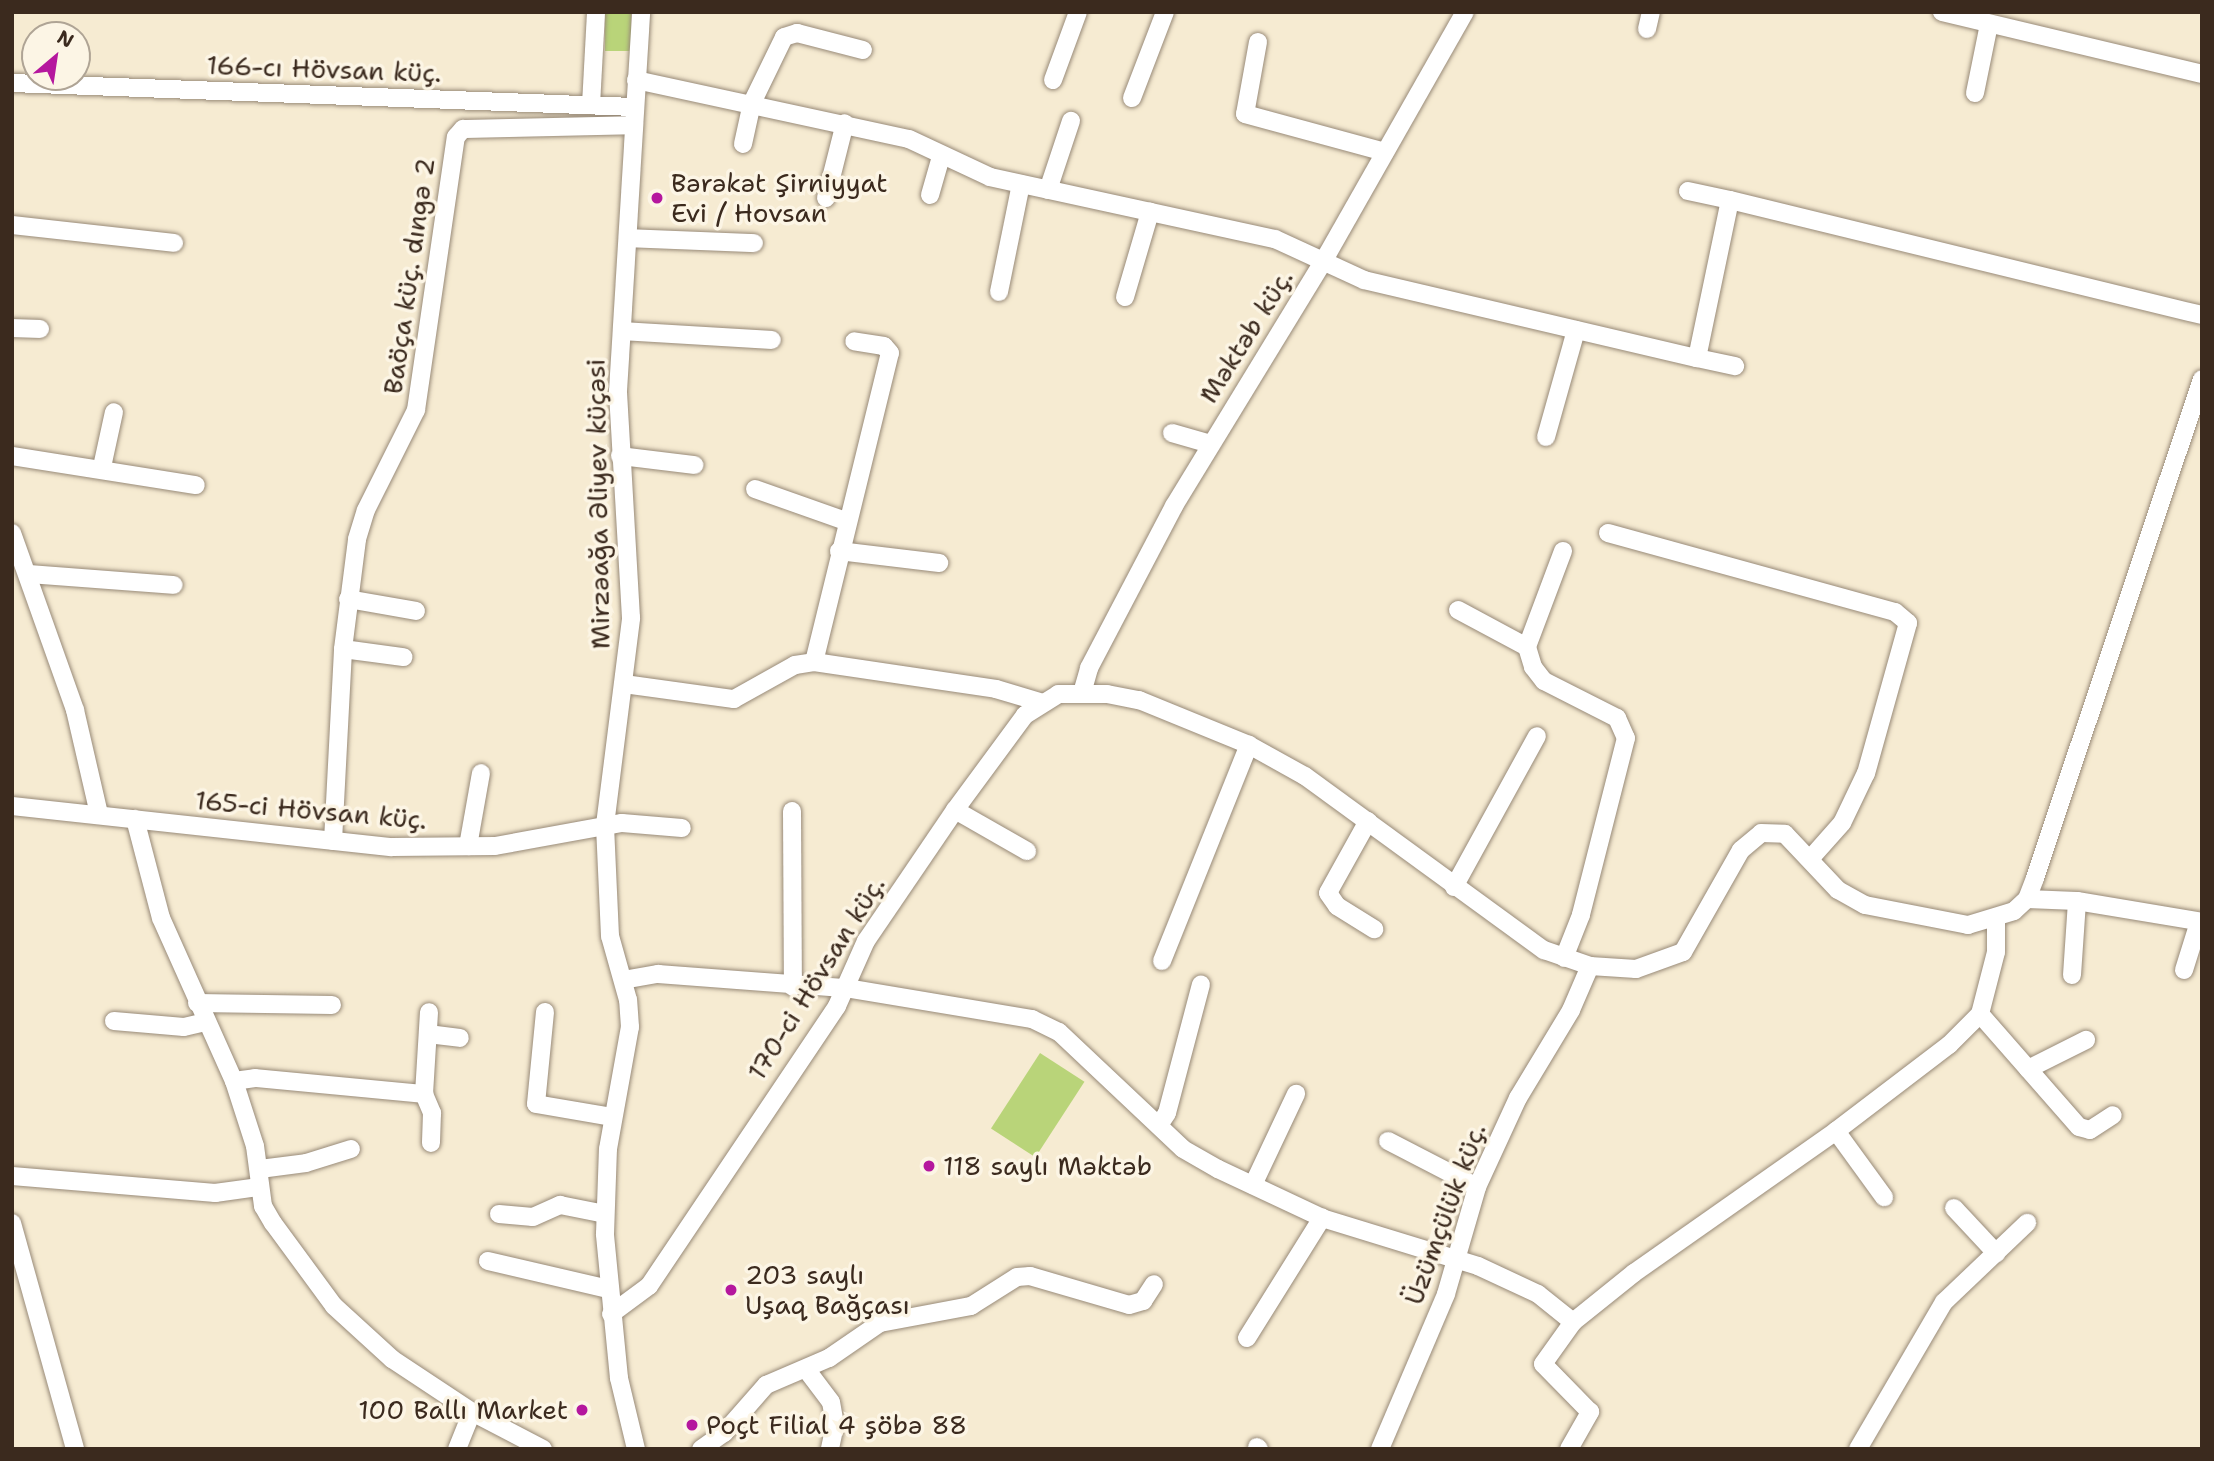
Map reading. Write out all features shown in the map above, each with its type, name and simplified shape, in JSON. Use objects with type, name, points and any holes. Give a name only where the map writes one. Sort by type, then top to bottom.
[{"type":"street","points":[[591,105],[596,12]]},
{"type":"street","name":"Mirzəağa Əliyev küçəsi","points":[[636,1449],[620,1383],[608,1289],[605,1214],[613,1117],[629,1040],[623,980],[610,936],[605,825],[624,684],[631,593],[620,456],[622,331],[641,12]]},
{"type":"street","points":[[1053,80],[1078,12]]},
{"type":"street","points":[[1132,98],[1165,12]]},
{"type":"street","name":"Məktəb küç.","points":[[1082,693],[1089,668],[1210,444],[1324,260],[1465,12]]},
{"type":"street","points":[[1942,12],[2202,74]]},
{"type":"street","points":[[1975,93],[1990,24]]},
{"type":"street","points":[[743,144],[752,103],[790,33],[863,50]]},
{"type":"street","points":[[1258,42],[1245,114],[1385,152]]},
{"type":"street","points":[[636,80],[845,123],[909,139],[978,173],[1275,239],[1364,280],[1735,366]]},
{"type":"street","name":"166-cı Hövsan küç.","points":[[12,83],[591,105],[633,116]]},
{"type":"street","name":"Baöça küç. dıngə 2","points":[[333,841],[348,599],[366,510],[416,410],[456,137],[463,129],[633,116]]},
{"type":"street","points":[[1048,190],[1071,121]]},
{"type":"street","points":[[826,198],[845,123]]},
{"type":"street","points":[[930,195],[941,157]]},
{"type":"street","points":[[999,292],[1021,184]]},
{"type":"street","points":[[1689,191],[2202,315]]},
{"type":"street","points":[[1697,358],[1730,200]]},
{"type":"street","points":[[1125,298],[1150,212]]},
{"type":"street","points":[[12,225],[174,243]]},
{"type":"street","points":[[628,238],[754,243]]},
{"type":"street","points":[[12,328],[40,329]]},
{"type":"street","points":[[1546,437],[1576,330]]},
{"type":"street","points":[[622,331],[772,340]]},
{"type":"street","points":[[814,662],[846,521],[890,353],[884,346],[854,341]]},
{"type":"street","points":[[2027,899],[2202,379]]},
{"type":"street","points":[[102,467],[114,412]]},
{"type":"street","points":[[1172,433],[1210,444]]},
{"type":"street","points":[[12,456],[102,467],[196,485]]},
{"type":"street","points":[[620,456],[694,465]]},
{"type":"street","points":[[755,489],[846,521]]},
{"type":"street","points":[[12,533],[75,710],[99,814]]},
{"type":"street","points":[[1608,534],[1895,612],[1908,623],[1866,773],[1842,823],[1810,859]]},
{"type":"street","points":[[839,551],[939,563]]},
{"type":"street","points":[[1563,551],[1527,647],[1536,675],[1617,718],[1626,738],[1581,915],[1564,958]]},
{"type":"street","points":[[28,574],[174,585]]},
{"type":"street","points":[[348,599],[416,611]]},
{"type":"street","points":[[1458,610],[1527,647]]},
{"type":"street","points":[[343,649],[403,657]]},
{"type":"street","points":[[624,684],[734,699],[795,665],[814,662],[996,689],[1040,702],[1058,694],[1082,693],[1139,700],[1249,745],[1304,776],[1544,950],[1590,966],[1636,970],[1683,952],[1752,837],[1774,831],[1785,834],[1838,890],[1865,905],[1946,924],[1996,920],[2027,899],[2077,901],[2200,922],[2183,970]]},
{"type":"street","name":"170-ci Hövsan küç.","points":[[611,1314],[649,1286],[846,988],[866,941],[955,810],[1025,715],[1040,702]]},
{"type":"street","points":[[1454,887],[1537,736]]},
{"type":"street","points":[[1162,961],[1249,745]]},
{"type":"street","points":[[468,846],[481,773]]},
{"type":"street","name":"165-ci Hövsan küç.","points":[[12,806],[392,847],[468,846],[570,835],[605,825],[682,828]]},
{"type":"street","points":[[792,810],[793,987]]},
{"type":"street","points":[[955,810],[1027,850]]},
{"type":"street","points":[[135,819],[161,918],[205,1022],[234,1081],[273,1223],[334,1306],[392,1359],[472,1412],[543,1449]]},
{"type":"street","points":[[1367,821],[1328,893],[1337,906],[1374,929]]},
{"type":"street","points":[[2072,975],[2077,901]]},
{"type":"street","points":[[1569,1449],[1590,1412],[1542,1364],[1573,1322],[1634,1273],[1836,1131],[1949,1045],[1980,1014],[1996,952],[1996,920]]},
{"type":"street","name":"Üzümçülük küç.","points":[[1380,1449],[1446,1294],[1477,1187],[1518,1098],[1571,1010],[1590,966]]},
{"type":"street","points":[[623,980],[658,974],[793,987],[846,988],[1032,1018],[1075,1045],[1183,1149],[1322,1218],[1456,1261],[1538,1294],[1573,1322]]},
{"type":"street","points":[[1159,1125],[1167,1113],[1201,984]]},
{"type":"street","points":[[197,1003],[332,1005]]},
{"type":"street","points":[[429,1012],[424,1094],[432,1113],[431,1143]]},
{"type":"street","points":[[545,1012],[536,1104],[613,1117]]},
{"type":"street","points":[[1980,1014],[2078,1127],[2090,1130],[2113,1115]]},
{"type":"street","points":[[114,1021],[184,1027],[205,1022]]},
{"type":"street","points":[[428,1034],[460,1038]]},
{"type":"street","points":[[2028,1069],[2086,1040]]},
{"type":"street","points":[[234,1081],[255,1078],[424,1094]]},
{"type":"street","points":[[1253,1185],[1296,1094]]},
{"type":"street","points":[[1836,1131],[1884,1198]]},
{"type":"street","points":[[1388,1141],[1477,1187]]},
{"type":"street","points":[[12,1176],[215,1193],[351,1149]]},
{"type":"street","points":[[499,1214],[526,1218],[560,1205],[605,1214]]},
{"type":"street","points":[[1954,1208],[1996,1253]]},
{"type":"street","points":[[1247,1338],[1322,1218]]},
{"type":"street","points":[[12,1223],[75,1449]]},
{"type":"street","points":[[1858,1449],[1938,1312],[2027,1223]]},
{"type":"street","points":[[488,1261],[608,1289]]},
{"type":"street","points":[[701,1449],[724,1433],[766,1385],[806,1369],[880,1323],[971,1306],[1017,1277],[1030,1276],[1129,1306],[1143,1301],[1154,1284]]},
{"type":"street","points":[[806,1369],[831,1402],[835,1425],[830,1449]]},
{"type":"street","points":[[457,1449],[472,1412]]},
{"type":"green space","points":[[605,12],[631,12],[631,51],[605,51]]},
{"type":"green space","points":[[1040,1053],[1084,1082],[1035,1157],[991,1128]]},
{"type":"place","name":"Bərəkət Şirniyyat Evi / Hovsan","points":[[657,198]]},
{"type":"place","name":"118 saylı Məktəb","points":[[929,1166]]},
{"type":"place","name":"203 saylı Uşaq Bağçası","points":[[731,1290]]},
{"type":"place","name":"100 Ballı Market","points":[[582,1410]]},
{"type":"place","name":"Poçt Filial 4 şöbə 88","points":[[692,1425]]}]
